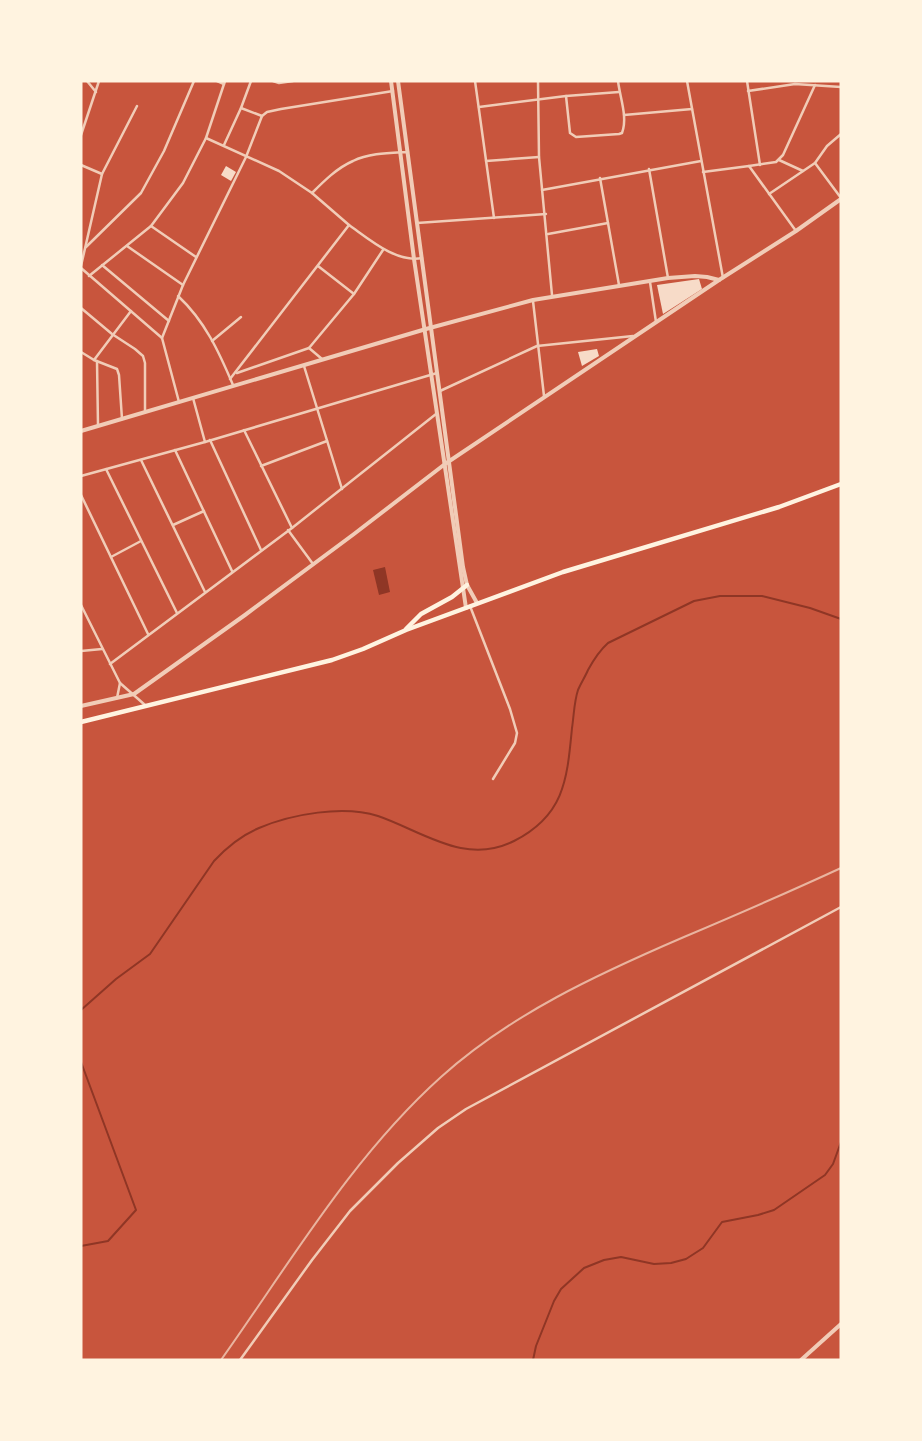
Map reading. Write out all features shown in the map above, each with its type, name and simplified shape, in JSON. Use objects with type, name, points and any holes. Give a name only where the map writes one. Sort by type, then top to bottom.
[{"type":"main road","points":[[81,722],[332,660],[477,603],[612,557],[779,507],[841,484]]},
{"type":"main road","points":[[406,630],[421,614],[452,597],[467,585]]},
{"type":"street","points":[[87,81],[96,92]]},
{"type":"street","points":[[81,135],[99,81]]},
{"type":"street","points":[[86,247],[141,193],[164,151],[194,81]]},
{"type":"street","points":[[89,276],[151,226],[183,183],[206,138],[225,83],[217,81]]},
{"type":"street","points":[[224,146],[251,81]]},
{"type":"street","points":[[273,81],[293,81]]},
{"type":"street","points":[[391,81],[414,259],[426,329],[462,589],[510,709],[517,733],[516,743],[493,779]]},
{"type":"street","points":[[398,81],[464,568],[467,585],[477,603]]},
{"type":"street","points":[[475,81],[494,218]]},
{"type":"street","points":[[538,81],[540,100],[539,156],[548,234],[552,295]]},
{"type":"street","points":[[566,96],[570,133],[576,137],[622,133],[624,115],[618,81]]},
{"type":"street","points":[[687,81],[721,279]]},
{"type":"street","points":[[747,81],[760,165]]},
{"type":"street","points":[[748,91],[795,83],[841,87]]},
{"type":"street","points":[[780,160],[814,85]]},
{"type":"street","points":[[162,338],[178,296],[246,157],[262,116],[267,112],[280,109],[393,91]]},
{"type":"street","points":[[479,107],[566,96],[619,92]]},
{"type":"street","points":[[137,106],[102,174],[81,267],[162,338],[179,402]]},
{"type":"street","points":[[241,108],[262,116]]},
{"type":"street","points":[[624,115],[692,109]]},
{"type":"street","points":[[769,194],[815,163],[827,146],[841,134]]},
{"type":"street","points":[[206,138],[279,171],[312,193],[349,225],[383,250],[414,259],[422,258]]},
{"type":"street","points":[[312,193],[331,175],[352,161],[365,156],[408,152]]},
{"type":"street","points":[[486,161],[539,156]]},
{"type":"street","points":[[542,190],[701,160]]},
{"type":"street","points":[[703,172],[760,165],[780,160],[802,171]]},
{"type":"street","points":[[81,706],[134,694],[245,615],[445,464],[544,396],[796,231],[841,198],[815,163]]},
{"type":"street","points":[[81,165],[102,174]]},
{"type":"street","points":[[749,166],[796,231]]},
{"type":"street","points":[[650,169],[668,278]]},
{"type":"street","points":[[600,178],[619,285]]},
{"type":"street","points":[[417,223],[546,214]]},
{"type":"street","points":[[548,234],[608,223]]},
{"type":"street","points":[[230,379],[236,374],[349,225]]},
{"type":"street","points":[[151,226],[196,257]]},
{"type":"street","points":[[127,246],[183,286]]},
{"type":"street","points":[[236,374],[309,348],[354,294],[383,250]]},
{"type":"street","points":[[102,265],[169,321]]},
{"type":"street","points":[[318,266],[354,294]]},
{"type":"street","points":[[81,431],[432,327],[552,295],[668,278],[695,276],[721,279]]},
{"type":"street","points":[[650,281],[656,322]]},
{"type":"street","points":[[178,296],[193,310],[212,341],[233,385]]},
{"type":"street","points":[[532,300],[544,396]]},
{"type":"street","points":[[81,308],[112,334],[143,356],[145,363],[145,412]]},
{"type":"street","points":[[98,426],[96,361],[112,334],[131,311]]},
{"type":"street","points":[[212,341],[241,317]]},
{"type":"street","points":[[440,391],[537,346],[637,336]]},
{"type":"street","points":[[309,348],[323,360]]},
{"type":"street","points":[[81,352],[96,361],[115,368],[118,372],[122,419]]},
{"type":"street","points":[[304,366],[342,489]]},
{"type":"street","points":[[81,476],[437,374]]},
{"type":"street","points":[[193,398],[205,442]]},
{"type":"street","points":[[110,664],[292,528],[438,413]]},
{"type":"street","points":[[244,430],[292,528]]},
{"type":"street","points":[[210,440],[261,550]]},
{"type":"street","points":[[260,466],[327,441]]},
{"type":"street","points":[[174,450],[232,571]]},
{"type":"street","points":[[141,460],[205,592]]},
{"type":"street","points":[[106,469],[177,613]]},
{"type":"street","points":[[81,494],[148,634]]},
{"type":"street","points":[[173,525],[204,511]]},
{"type":"street","points":[[288,530],[313,564]]},
{"type":"street","points":[[111,557],[141,541]]},
{"type":"street","points":[[81,605],[120,683],[147,706]]},
{"type":"street","points":[[81,651],[102,649]]},
{"type":"street","points":[[117,698],[120,683]]},
{"type":"street","points":[[240,1360],[343,1220],[398,1163],[438,1128],[466,1109],[841,907]]},
{"type":"street","points":[[801,1360],[841,1324]]},
{"type":"shaded area","points":[[385,567],[390,592],[379,595],[373,570]]},
{"type":"building","points":[[226,166],[236,172],[231,181],[221,175]]},
{"type":"building","points":[[699,279],[702,289],[663,314],[657,285]]},
{"type":"building","points":[[597,349],[599,356],[582,366],[578,352]]},
{"type":"waterway","points":[[81,1010],[116,979],[150,954],[214,861],[235,842],[259,828],[302,815],[349,811],[378,816],[444,844],[478,850],[496,848],[514,841],[531,831],[544,820],[560,794],[568,764],[578,690],[595,659],[608,643],[694,601],[720,596],[762,596],[810,608],[841,619]]},
{"type":"waterway","points":[[81,1062],[136,1210],[108,1241],[81,1246]]},
{"type":"waterway","points":[[533,1360],[536,1346],[554,1301],[561,1289],[584,1268],[604,1260],[621,1257],[654,1264],[671,1263],[686,1259],[703,1248],[722,1222],[774,1210],[825,1175],[833,1164],[841,1142]]},
{"type":"railway","points":[[221,1360],[350,1176],[409,1108],[468,1054],[526,1015],[588,981],[841,868]]}]
